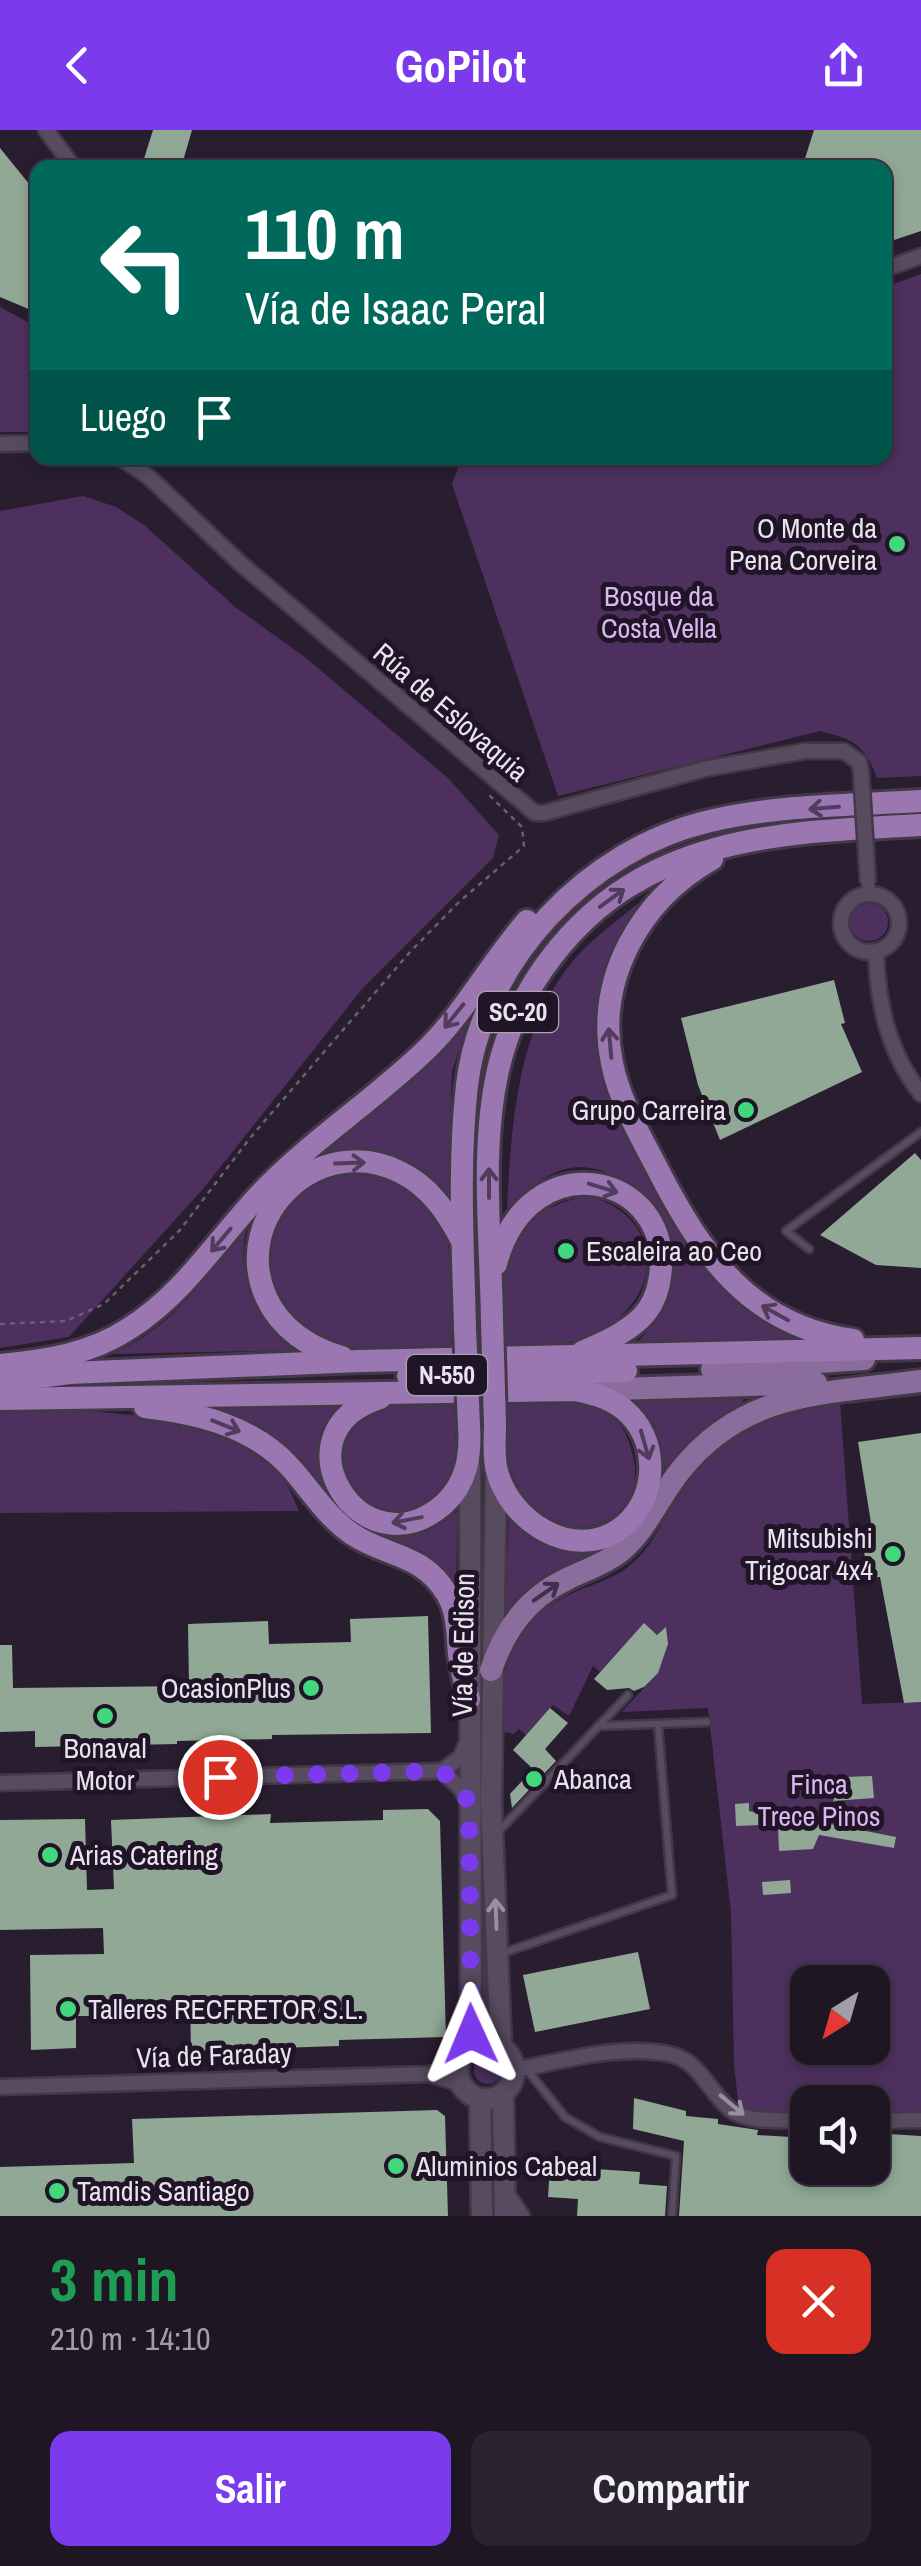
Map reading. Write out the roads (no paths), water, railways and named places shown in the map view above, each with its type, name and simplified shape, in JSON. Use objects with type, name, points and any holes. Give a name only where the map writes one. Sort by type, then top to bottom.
[{"type":"highway","name":"SC-20","points":[[463,1243],[468,1081],[482,1028],[522,951],[566,896],[608,866],[710,821],[921,801]]},
{"type":"highway","name":"SC-20","points":[[492,1280],[488,1178],[498,1070],[512,1024],[535,978],[569,934],[609,898],[657,868],[722,846],[816,830],[921,825]]},
{"type":"highway","name":"SC-20","points":[[722,846],[712,859],[659,900],[625,950],[608,1016],[618,1085],[684,1220],[718,1268],[740,1291],[780,1317],[818,1333],[914,1351]]},
{"type":"highway","points":[[0,1364],[48,1360],[88,1348],[148,1316],[175,1292],[259,1195],[309,1145],[430,1046],[541,905],[566,896]]},
{"type":"highway","points":[[360,1361],[330,1354],[304,1341],[284,1325],[260,1285],[258,1248],[268,1213],[282,1193],[300,1177],[325,1165],[373,1162],[417,1182],[448,1215],[463,1243]]},
{"type":"highway","points":[[492,1280],[510,1226],[522,1211],[550,1190],[592,1183],[629,1198],[653,1227],[660,1246],[662,1265],[654,1300],[643,1316],[623,1332],[574,1356]]},
{"type":"highway","name":"Vía de Edison","points":[[463,1243],[471,1456]]},
{"type":"highway","name":"Vía de Edison","points":[[492,1280],[496,1470]]},
{"type":"highway","points":[[0,1384],[45,1375],[360,1361],[914,1351]]},
{"type":"highway","name":"N-550","points":[[0,1384],[712,1369]]},
{"type":"highway","points":[[0,1399],[574,1390],[602,1396],[628,1412],[649,1444],[650,1482],[640,1506],[628,1520],[604,1536],[568,1540],[529,1522],[510,1500],[496,1470]]},
{"type":"highway","points":[[393,1394],[363,1403],[346,1415],[336,1430],[330,1448],[330,1467],[352,1507],[385,1524],[407,1523],[432,1514],[450,1498],[471,1456]]},
{"type":"highway","points":[[62,1398],[195,1414],[261,1442],[289,1466],[318,1503],[354,1536],[418,1563],[446,1592],[455,1613],[468,1699]]},
{"type":"main road","points":[[712,1369],[914,1351]]},
{"type":"main road","points":[[712,1369],[918,1379]]},
{"type":"main road","points":[[574,1390],[918,1379]]},
{"type":"main road","points":[[491,1670],[508,1629],[523,1610],[549,1588],[623,1549],[647,1522],[680,1471],[714,1434],[777,1402],[816,1392],[918,1379]]},
{"type":"main road","name":"Vía de Edison","points":[[466,2053],[471,1456]]},
{"type":"main road","name":"Vía de Edison","points":[[496,1470],[492,1837],[501,2047]]},
{"type":"main road","points":[[503,2095],[480,2099],[460,2084],[458,2068],[466,2053],[486,2043],[501,2047],[520,2069],[503,2095],[505,2216]]},
{"type":"main road","points":[[480,2099],[482,2216]]},
{"type":"street","points":[[46,130],[68,160]]},
{"type":"street","points":[[892,266],[921,256]]},
{"type":"street","points":[[0,444],[30,443]]},
{"type":"street","name":"Rúa de Eslovaquia","points":[[122,465],[149,477],[240,563],[534,813],[704,769],[817,750],[844,751],[859,762],[861,771],[868,888]]},
{"type":"street","points":[[868,888],[886,898],[898,914],[898,933],[893,942],[876,952],[849,944],[840,927],[840,917],[850,900],[868,888]]},
{"type":"street","points":[[876,952],[883,1019],[890,1045],[902,1070],[921,1094]]},
{"type":"street","points":[[0,1783],[442,1771],[460,1758],[470,1735]]},
{"type":"street","points":[[442,1771],[469,1803]]},
{"type":"street","name":"Vía de Faraday","points":[[0,2087],[429,2074],[450,2067],[466,2053]]},
{"type":"street","points":[[520,2069],[584,2055],[672,2054],[700,2072],[731,2110],[745,2116],[790,2120]]},
{"type":"street","name":"Vía de Faraday","points":[[429,2074],[460,2084]]},
{"type":"street","points":[[890,2120],[921,2120]]},
{"type":"street","points":[[480,2124],[489,2145],[492,2216]]},
{"type":"street","points":[[505,2190],[522,2216]]},
{"type":"lane","points":[[809,1249],[786,1231],[921,1132]]},
{"type":"lane","points":[[492,1837],[628,1695]]},
{"type":"lane","points":[[598,1726],[707,1722]]},
{"type":"lane","points":[[497,1955],[672,1895],[658,1724]]},
{"type":"lane","points":[[520,2069],[565,2117],[600,2137],[676,2156],[672,2216]]},
{"type":"place","name":"O Monte da Pena Corveira","points":[[897,544]]},
{"type":"place","name":"Grupo Carreira","points":[[746,1110]]},
{"type":"place","name":"Escaleira ao Ceo","points":[[566,1251]]},
{"type":"place","name":"Mitsubishi Trigocar 4x4","points":[[893,1554]]},
{"type":"place","name":"OcasionPlus","points":[[311,1688]]},
{"type":"place","name":"Bonaval Motor","points":[[105,1716]]},
{"type":"place","name":"Abanca","points":[[534,1779]]},
{"type":"place","name":"Arias Catering","points":[[50,1855]]},
{"type":"place","name":"Talleres RECFRETOR S.L.","points":[[68,2009]]},
{"type":"place","name":"Aluminios Cabeal","points":[[396,2166]]},
{"type":"place","name":"Tamdis Santiago","points":[[57,2191]]},
{"type":"park label","name":"Bosque da Costa Vella","points":[[659,612]]},
{"type":"park label","name":"Finca Trece Pinos","points":[[819,1800]]}]
